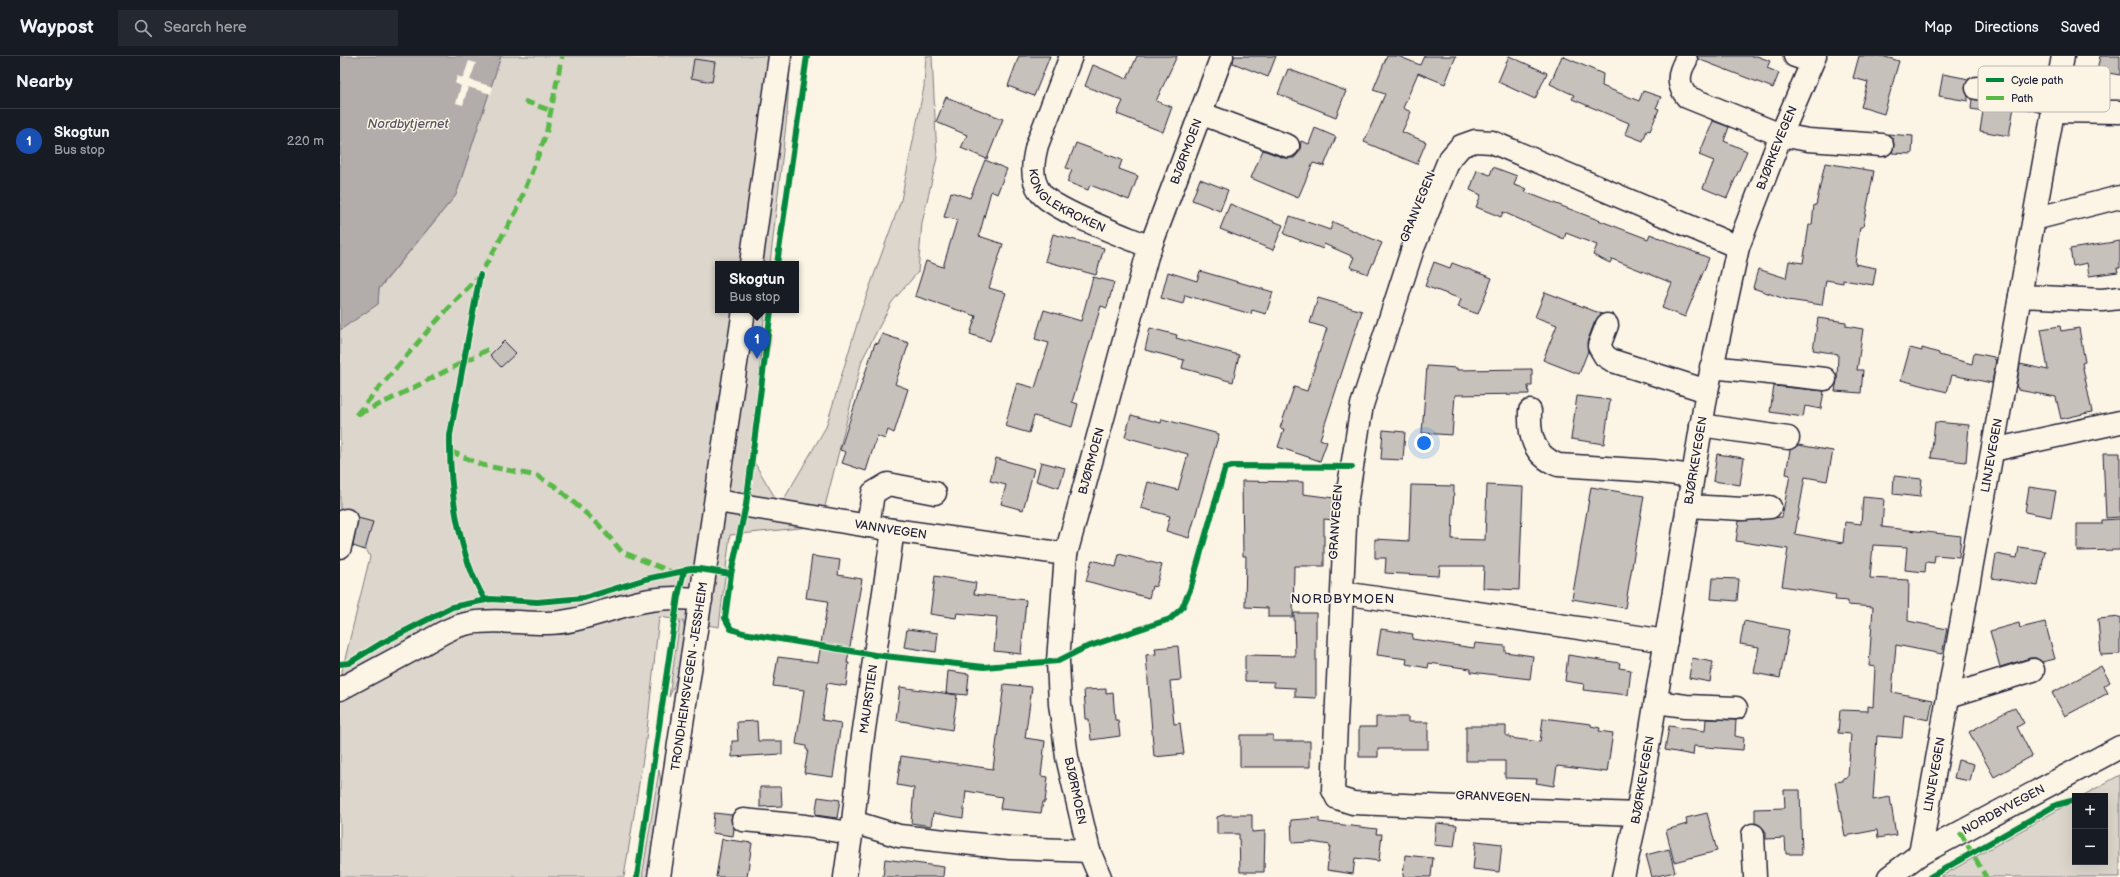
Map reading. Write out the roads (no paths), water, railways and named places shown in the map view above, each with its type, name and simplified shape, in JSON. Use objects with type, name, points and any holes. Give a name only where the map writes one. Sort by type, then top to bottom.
[{"type":"street","points":[[751,261],[780,56]]},
{"type":"street","name":"KONGLEKROKEN","points":[[1071,56],[1037,145],[1034,158],[1034,178],[1040,192],[1053,205],[1150,247]]},
{"type":"street","name":"BJØRMOEN","points":[[1100,877],[1089,851],[1067,757],[1060,704],[1058,661],[1066,554],[1150,247],[1222,56]]},
{"type":"street","name":"LINJEVEGEN","points":[[2061,66],[2063,56]]},
{"type":"street","name":"BJØRKEVEGEN","points":[[1623,877],[1637,814],[1711,367],[1738,246],[1781,135],[1807,58]]},
{"type":"street","points":[[1686,60],[1679,78],[1682,92],[1687,97],[1781,135],[1808,140],[1882,145]]},
{"type":"street","points":[[2110,111],[2120,112]]},
{"type":"street","name":"LINJEVEGEN","points":[[1920,854],[2052,112]]},
{"type":"street","points":[[1200,113],[1288,146]]},
{"type":"street","name":"GRANVEGEN","points":[[1637,814],[1353,803],[1338,798],[1333,790],[1346,504],[1362,405],[1413,248],[1449,160],[1461,146],[1475,141],[1492,142],[1738,246]]},
{"type":"street","points":[[2034,219],[2120,197]]},
{"type":"street","points":[[2020,296],[2102,300],[2120,298]]},
{"type":"street","name":"TRONDHEIMSVEGEN - JESSHEIM","points":[[659,877],[717,501],[744,313]]},
{"type":"street","points":[[1607,325],[1599,346],[1605,356],[1630,367],[1707,391]]},
{"type":"street","points":[[1711,367],[1824,379]]},
{"type":"street","points":[[1530,411],[1529,426],[1533,444],[1538,452],[1550,462],[1558,465],[1654,471],[1692,476]]},
{"type":"street","points":[[1993,450],[2120,422]]},
{"type":"street","points":[[1701,425],[1788,438]]},
{"type":"street","points":[[868,526],[874,493],[888,484],[935,493]]},
{"type":"street","name":"VANNVEGEN","points":[[717,501],[893,530],[1066,554]]},
{"type":"street","points":[[1687,506],[1744,509],[1770,507]]},
{"type":"street","points":[[340,547],[346,520]]},
{"type":"street","name":"MAURSTIEN","points":[[844,877],[893,530]]},
{"type":"street","points":[[1343,593],[1666,641]]},
{"type":"street","points":[[340,689],[446,631],[470,623],[499,621],[542,624],[573,620],[596,612],[651,599],[678,596],[701,600]]},
{"type":"street","points":[[1949,696],[2033,670]]},
{"type":"street","points":[[1656,702],[1686,706],[1736,708]]},
{"type":"street","name":"NORDBYVEGEN","points":[[1889,877],[1920,854],[2120,747]]},
{"type":"street","points":[[743,820],[805,826],[852,827],[898,836],[1010,848],[1089,851]]},
{"type":"street","points":[[1753,835],[1755,877]]},
{"type":"water","name":"Nordbytjernet","points":[[340,56],[501,56],[456,195],[379,288],[378,304],[340,330]]},
{"type":"place","name":"Skogtun","points":[[757,359]]},
{"type":"district","name":"NORDBYMOEN","points":[[1343,599]]}]
